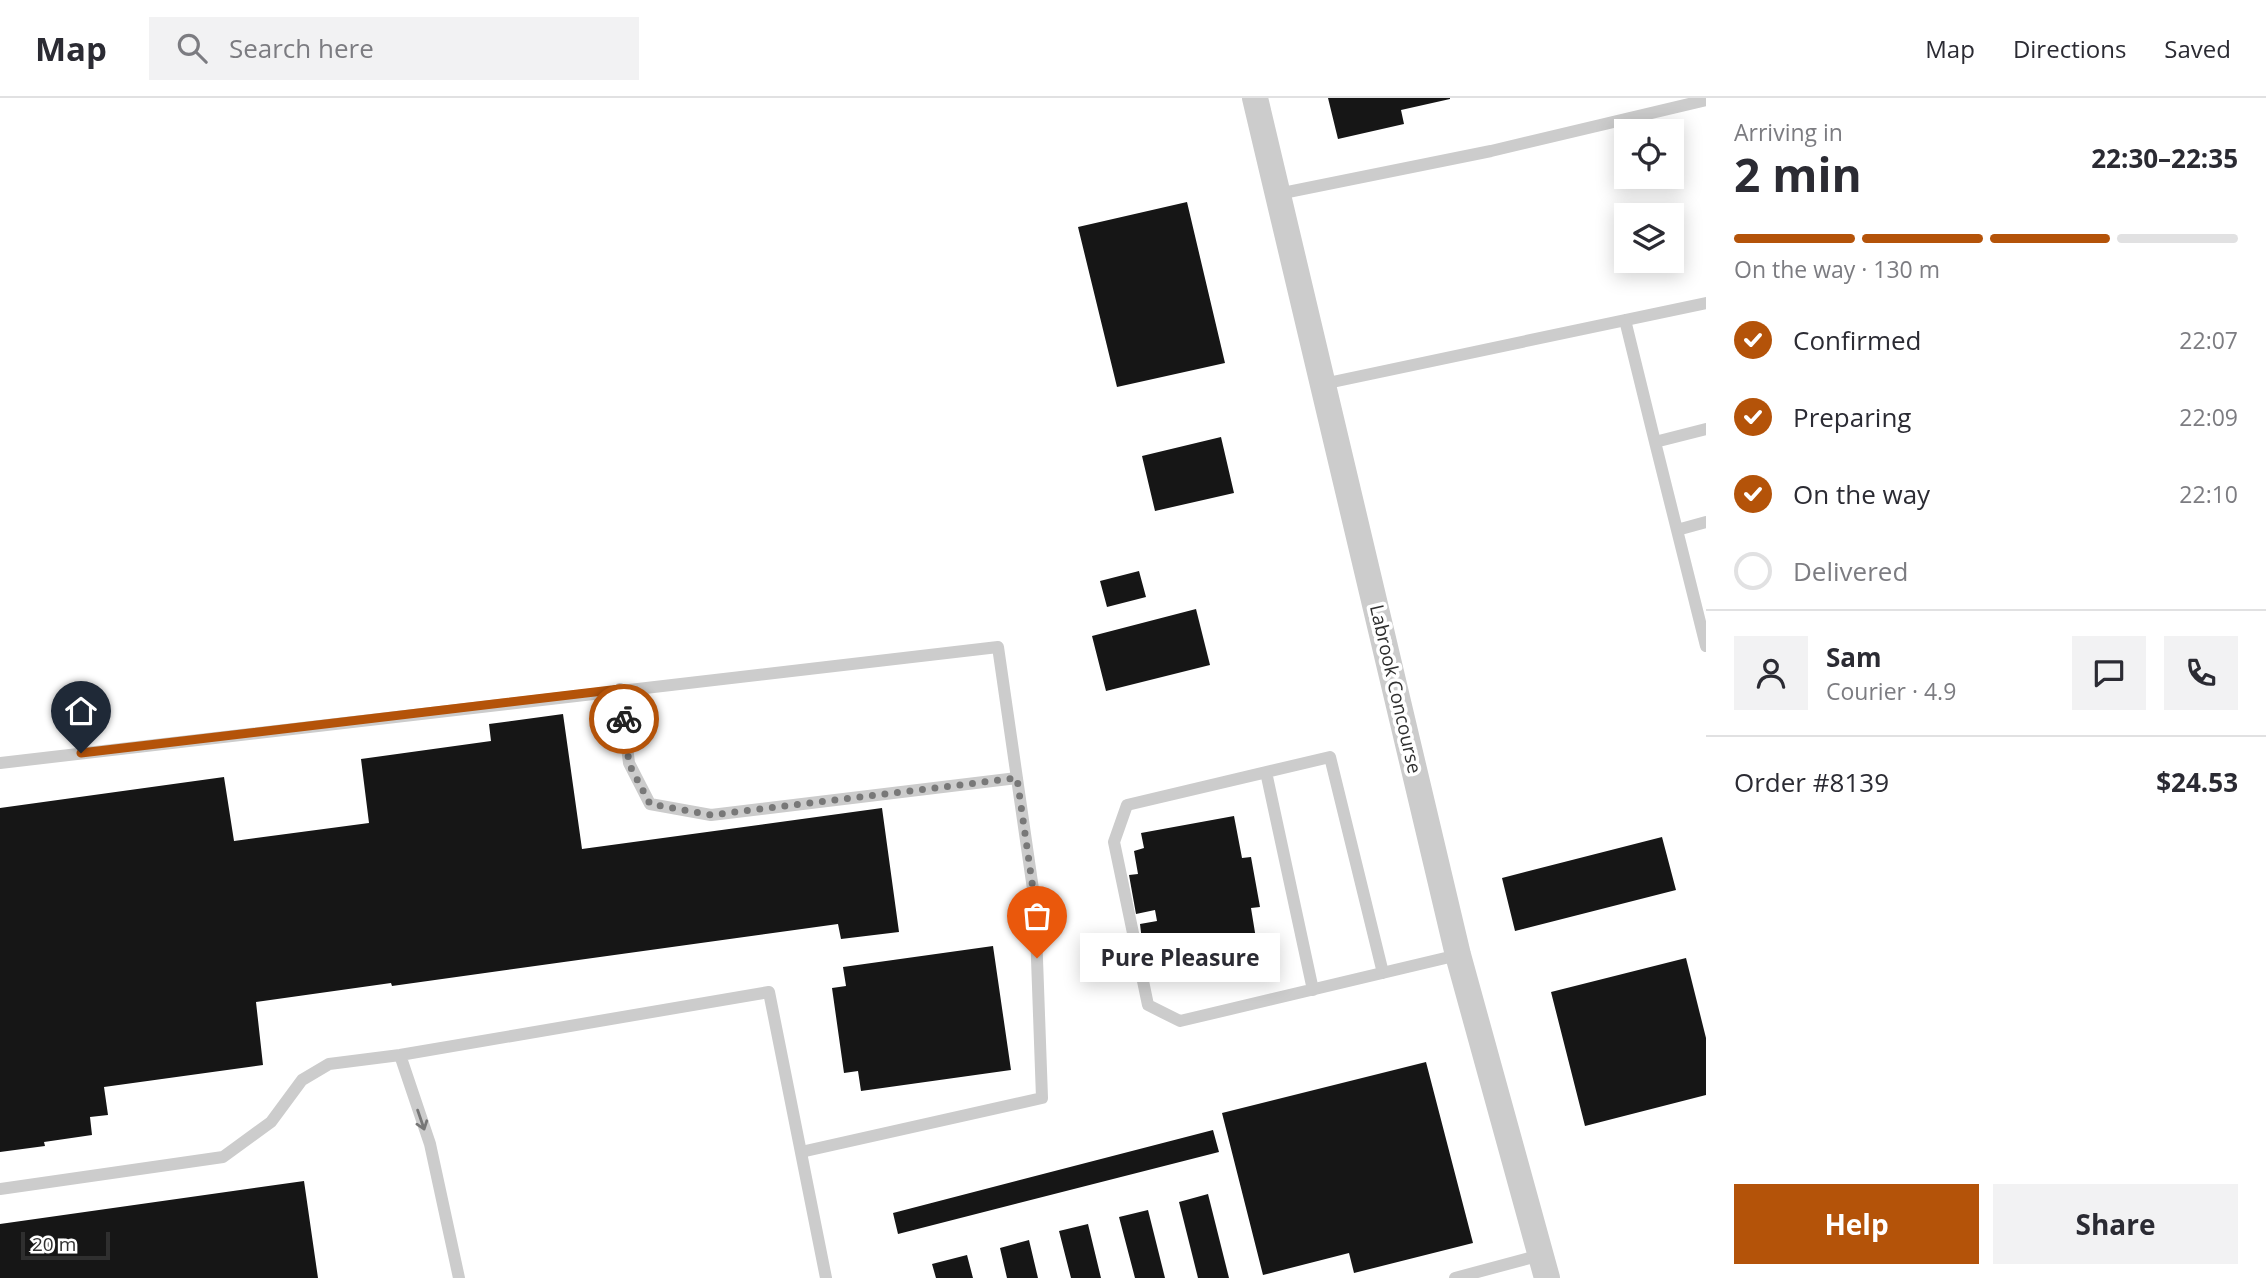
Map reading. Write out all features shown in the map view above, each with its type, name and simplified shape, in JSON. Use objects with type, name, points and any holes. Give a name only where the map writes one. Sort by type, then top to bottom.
[{"type":"street","name":"Labrook Concourse","points":[[1255,98],[1458,956],[1544,1267]]},
{"type":"lane","points":[[1278,194],[1492,151],[1706,100]]},
{"type":"lane","points":[[1323,384],[1706,303]]},
{"type":"lane","points":[[1625,320],[1677,530],[1702,611],[1706,646]]},
{"type":"lane","points":[[1655,442],[1706,429]]},
{"type":"lane","points":[[1677,530],[1706,522]]},
{"type":"lane","points":[[0,763],[998,647],[1035,903],[1042,1098],[801,1152]]},
{"type":"lane","points":[[620,689],[629,764],[650,804],[711,815],[1017,778]]},
{"type":"lane","points":[[1383,973],[1330,757],[1127,805],[1114,842],[1148,1005],[1180,1021],[1458,956]]},
{"type":"lane","points":[[1266,772],[1313,990]]},
{"type":"lane","points":[[0,1189],[223,1157],[271,1122],[302,1080],[329,1064],[400,1055],[769,992],[826,1278]]},
{"type":"lane","points":[[400,1055],[430,1144],[459,1278]]},
{"type":"lane","points":[[1455,1278],[1544,1267]]},
{"type":"building","points":[[1328,98],[1450,99],[1401,110],[1404,124],[1338,139]]},
{"type":"building","points":[[1187,202],[1225,363],[1117,387],[1078,227]]},
{"type":"building","points":[[1221,437],[1234,493],[1155,511],[1142,456]]},
{"type":"building","points":[[1139,571],[1146,597],[1107,607],[1100,581]]},
{"type":"building","points":[[1196,609],[1210,665],[1106,691],[1092,636]]},
{"type":"building","points":[[563,714],[582,849],[882,808],[899,932],[841,939],[838,924],[392,986],[391,983],[256,1002],[263,1065],[104,1087],[108,1115],[90,1117],[92,1135],[44,1142],[45,1146],[0,1152],[0,808],[224,777],[234,841],[369,823],[361,759],[491,741],[489,724]]},
{"type":"building","points":[[1234,816],[1242,858],[1251,857],[1260,907],[1251,908],[1258,951],[1165,967],[1160,938],[1142,941],[1140,924],[1157,921],[1155,910],[1136,914],[1129,875],[1138,874],[1134,851],[1144,848],[1141,833]]},
{"type":"building","points":[[1662,837],[1676,890],[1515,931],[1502,878]]},
{"type":"building","points":[[993,946],[1011,1070],[861,1091],[858,1071],[844,1073],[832,988],[846,986],[843,967]]},
{"type":"building","points":[[1686,958],[1706,1038],[1706,1095],[1585,1126],[1551,992]]},
{"type":"building","points":[[1426,1062],[1473,1243],[1354,1273],[1349,1253],[1263,1275],[1222,1113]]},
{"type":"building","points":[[1213,1130],[1219,1152],[898,1234],[893,1213]]},
{"type":"building","points":[[304,1181],[318,1278],[0,1278],[0,1224]]},
{"type":"building","points":[[1208,1194],[1229,1278],[1198,1278],[1179,1202]]},
{"type":"building","points":[[1148,1210],[1165,1278],[1135,1278],[1119,1217]]},
{"type":"building","points":[[1088,1224],[1101,1278],[1071,1278],[1059,1231]]},
{"type":"building","points":[[1029,1240],[1038,1278],[1007,1278],[1000,1248]]},
{"type":"building","points":[[967,1255],[973,1278],[936,1278],[932,1264]]},
{"type":"way so far","points":[[624,719],[629,764],[650,804],[711,815],[1017,778],[1035,903],[1037,958]]},
{"type":"place","name":"Pure Pleasure","points":[[1037,958]]},
{"type":"route","points":[[81,753],[620,689],[624,719]]}]
